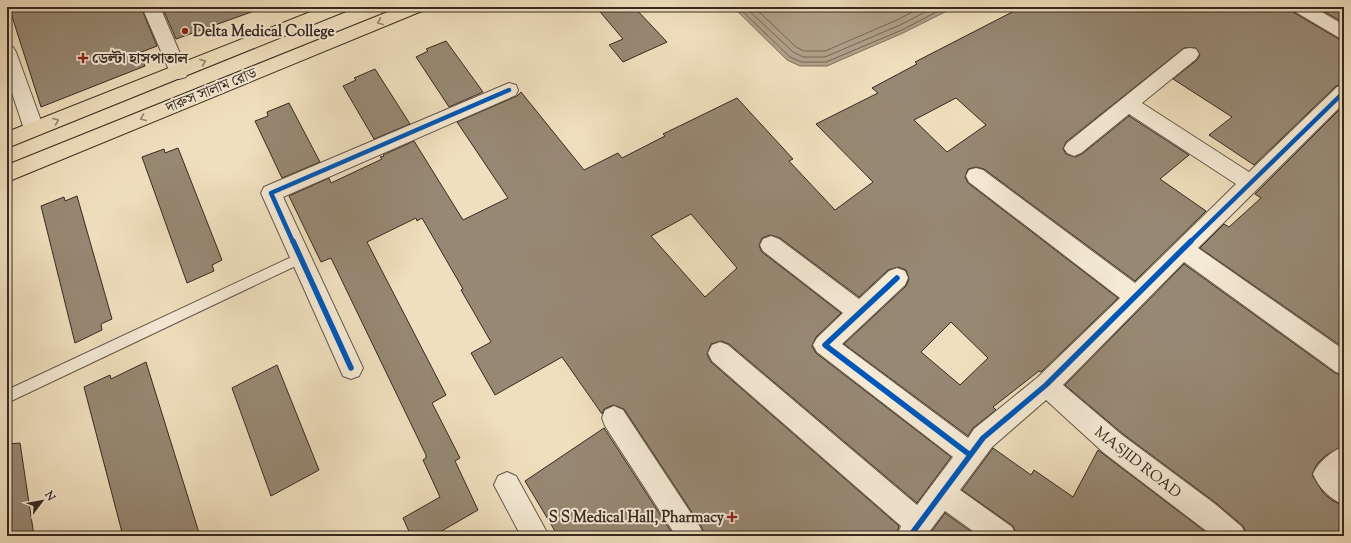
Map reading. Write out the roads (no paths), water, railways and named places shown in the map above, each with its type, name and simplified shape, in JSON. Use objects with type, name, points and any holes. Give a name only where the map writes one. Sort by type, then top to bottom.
[{"type":"main road","name":"দারুস সালাম রোড","points":[[7,140],[340,7]]},
{"type":"main road","name":"দারুস সালাম রোড","points":[[7,174],[416,7]]},
{"type":"street","points":[[151,7],[179,72]]},
{"type":"street","points":[[1300,7],[1344,33]]},
{"type":"street","points":[[7,52],[34,130]]},
{"type":"street","points":[[1074,148],[1190,54]]},
{"type":"street","points":[[351,368],[271,193],[509,90]]},
{"type":"street","points":[[720,353],[914,530],[983,438],[1046,385],[1344,92]]},
{"type":"street","points":[[1128,104],[1251,183]]},
{"type":"street","points":[[976,176],[1136,297]]},
{"type":"street","points":[[772,245],[860,313]]},
{"type":"street","points":[[1183,249],[1344,364]]},
{"type":"street","points":[[897,278],[826,345],[970,455]]},
{"type":"street","name":"MASJID ROAD","points":[[1046,385],[1113,444],[1206,513],[1233,536]]},
{"type":"street","points":[[614,418],[691,536]]},
{"type":"street","points":[[1344,459],[1326,474],[1344,492]]},
{"type":"street","points":[[507,485],[536,536]]},
{"type":"street","points":[[942,493],[1003,536]]},
{"type":"lane","points":[[7,397],[300,258]]},
{"type":"water","points":[[733,7],[955,7],[903,33],[827,66],[800,66],[787,60]]},
{"type":"place","name":"Delta Medical College","points":[[185,31]]},
{"type":"place","name":"ডেল্টা হাসপাতাল","points":[[83,58]]},
{"type":"place","name":"S S Medical Hall, Pharmacy","points":[[732,517]]}]
